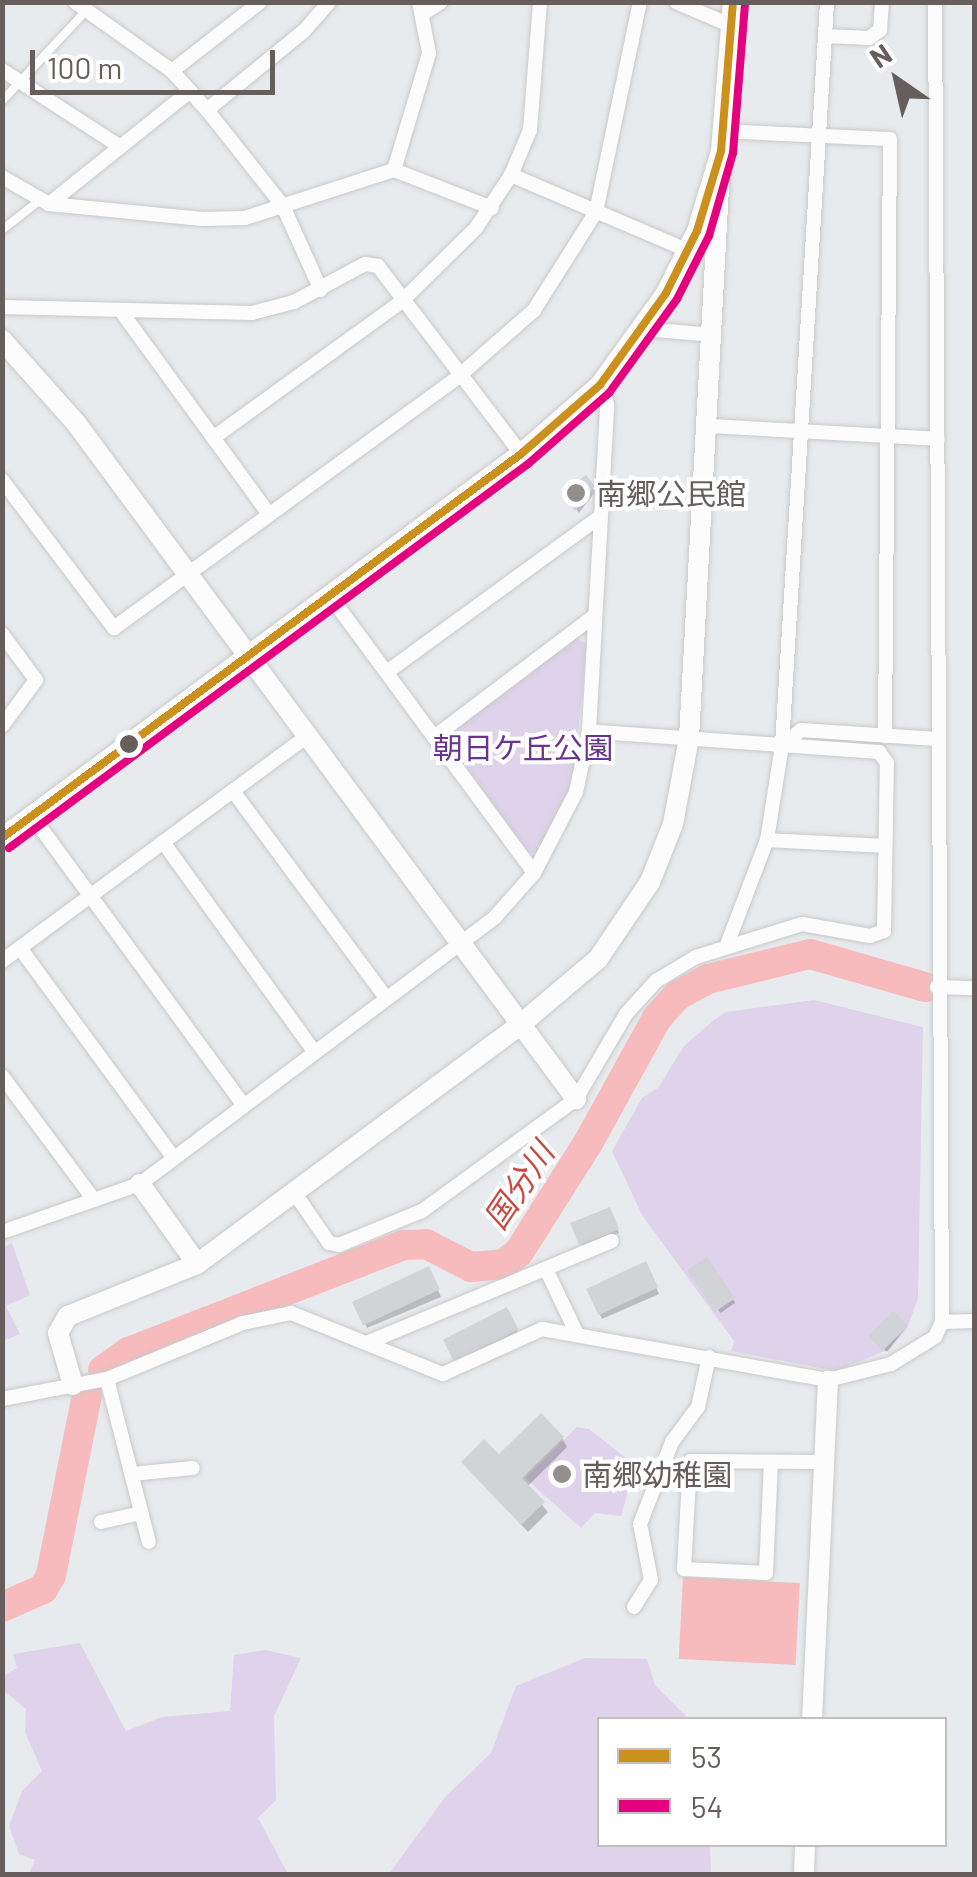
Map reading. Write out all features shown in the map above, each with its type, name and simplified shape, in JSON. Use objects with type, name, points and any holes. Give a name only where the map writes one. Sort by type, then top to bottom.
[{"type":"street","points":[[172,72],[260,2]]},
{"type":"street","points":[[207,110],[304,31],[329,2]]},
{"type":"street","points":[[394,170],[429,53],[422,8],[442,2]]},
{"type":"street","points":[[214,438],[402,301],[456,255],[492,208],[511,176],[530,130],[540,2]]},
{"type":"street","points":[[2,480],[114,628],[459,376],[534,310],[596,212],[640,2]]},
{"type":"street","points":[[676,2],[732,26]]},
{"type":"street","points":[[73,1385],[58,1333],[68,1316],[197,1264],[520,1024],[598,959],[650,882],[677,810],[689,738],[734,2]]},
{"type":"street","points":[[728,942],[767,840],[782,745],[827,2]]},
{"type":"street","points":[[825,36],[869,38],[880,30],[882,2]]},
{"type":"street","points":[[2,1398],[107,1379],[266,1315],[320,1320],[443,1374],[542,1329],[576,1332],[828,1380],[856,1377],[902,1358],[935,1338],[942,1322],[937,987],[935,2]]},
{"type":"street","points":[[87,5],[172,72],[207,110],[283,206],[321,290]]},
{"type":"street","points":[[2,70],[119,146]]},
{"type":"street","points":[[45,202],[190,91]]},
{"type":"street","points":[[723,141],[890,139],[885,736]]},
{"type":"street","points":[[2,838],[521,454],[600,384],[644,328],[688,251],[723,141]]},
{"type":"street","points":[[2,177],[45,202],[202,219],[245,218],[394,170],[492,208]]},
{"type":"street","points":[[511,176],[688,251],[719,257]]},
{"type":"street","points":[[2,307],[123,314],[252,313],[321,290],[365,264],[378,266],[521,454]]},
{"type":"street","points":[[123,314],[269,514]]},
{"type":"street","points":[[644,328],[714,335]]},
{"type":"street","points":[[2,340],[48,386],[576,1099]]},
{"type":"street","points":[[4,1229],[140,1184],[242,1103],[461,944],[534,873],[576,792],[589,731],[607,404],[600,384]]},
{"type":"street","points":[[708,426],[938,439]]},
{"type":"street","points":[[386,672],[601,516]]},
{"type":"street","points":[[330,596],[534,873]]},
{"type":"street","points":[[434,737],[594,616]]},
{"type":"street","points":[[2,634],[36,680],[2,726]]},
{"type":"street","points":[[782,745],[801,730],[937,739]]},
{"type":"street","points":[[294,1192],[330,1242],[339,1245],[422,1211],[576,1099],[626,1014],[656,982],[728,942],[802,924],[879,935],[887,763],[879,752],[589,731]]},
{"type":"street","points":[[2,961],[307,736]]},
{"type":"street","points":[[233,791],[386,998]]},
{"type":"street","points":[[32,816],[242,1103]]},
{"type":"street","points":[[767,840],[886,846]]},
{"type":"street","points":[[164,842],[314,1051]]},
{"type":"street","points":[[20,948],[172,1156]]},
{"type":"street","points":[[937,987],[969,988]]},
{"type":"street","points":[[2,1076],[94,1200]]},
{"type":"street","points":[[140,1184],[197,1264]]},
{"type":"street","points":[[369,1342],[612,1241]]},
{"type":"street","points":[[546,1269],[576,1332]]},
{"type":"street","points":[[942,1322],[974,1320]]},
{"type":"street","points":[[634,1607],[652,1580],[640,1524],[672,1442],[698,1408],[709,1356]]},
{"type":"street","points":[[107,1379],[149,1542]]},
{"type":"street","points":[[812,1717],[828,1380]]},
{"type":"street","points":[[771,1462],[766,1573],[684,1569],[690,1461],[825,1462]]},
{"type":"street","points":[[132,1474],[193,1468]]},
{"type":"street","points":[[101,1522],[141,1513]]},
{"type":"street","points":[[804,1874],[805,1847]]},
{"type":"lane","points":[[2,101],[87,5]]},
{"type":"lane","points":[[2,230],[45,202]]},
{"type":"green space","name":"朝日ケ丘公園","points":[[576,638],[587,644],[573,780],[542,853],[529,853],[448,742],[450,732]]},
{"type":"green space","points":[[814,1000],[923,1027],[918,1298],[907,1329],[890,1349],[836,1371],[731,1351],[734,1341],[642,1215],[612,1151],[642,1098],[658,1088],[684,1046],[714,1020],[726,1012]]},
{"type":"green space","points":[[12,1243],[30,1295],[6,1306],[20,1334],[3,1341],[3,1247]]},
{"type":"green space","points":[[577,1427],[589,1429],[635,1465],[621,1516],[595,1513],[581,1528],[525,1478]]},
{"type":"green space","points":[[80,1643],[126,1731],[162,1717],[230,1711],[234,1655],[265,1650],[301,1658],[274,1716],[276,1800],[258,1818],[288,1874],[29,1874],[35,1860],[19,1854],[9,1826],[22,1791],[42,1771],[25,1732],[26,1709],[3,1690],[3,1676],[17,1668],[13,1654]]},
{"type":"green space","points":[[585,1658],[647,1659],[655,1685],[687,1717],[597,1717],[597,1847],[710,1847],[711,1874],[389,1874],[445,1797],[491,1753],[516,1686]]},
{"type":"shaded area","points":[[683,1577],[800,1583],[796,1665],[679,1659]]},
{"type":"building","name":"南郷公民館","points":[[586,475],[595,486],[575,511],[562,494]]},
{"type":"building","points":[[610,1207],[619,1229],[579,1245],[570,1223]]},
{"type":"building","points":[[707,1257],[735,1298],[715,1312],[687,1270]]},
{"type":"building","points":[[646,1261],[658,1287],[598,1315],[586,1289]]},
{"type":"building","points":[[429,1266],[440,1290],[363,1325],[352,1302]]},
{"type":"building","points":[[507,1307],[518,1329],[454,1362],[443,1340]]},
{"type":"building","points":[[893,1311],[908,1326],[883,1351],[868,1336]]},
{"type":"building","points":[[541,1413],[564,1437],[522,1478],[545,1502],[521,1525],[461,1462],[484,1439],[499,1454]]},
{"type":"waterway","name":"国分川","points":[[103,1370],[129,1352],[403,1245],[426,1244],[471,1267],[504,1264],[519,1252],[588,1143],[657,1018],[678,995],[708,979],[810,954],[925,987]]},
{"type":"waterway","name":"国分川","points":[[2,1607],[43,1589],[51,1575],[87,1395]]},
{"type":"transit line","name":"53","points":[[2,838],[521,454],[600,385],[666,293],[697,231],[721,151],[733,2]]},
{"type":"transit line","name":"54","points":[[9,848],[528,464],[609,393],[677,299],[709,236],[733,153],[745,3]]},
{"type":"place","name":"南郷公民館","points":[[576,493]]},
{"type":"place","name":"南郷幼稚園","points":[[562,1474]]}]
